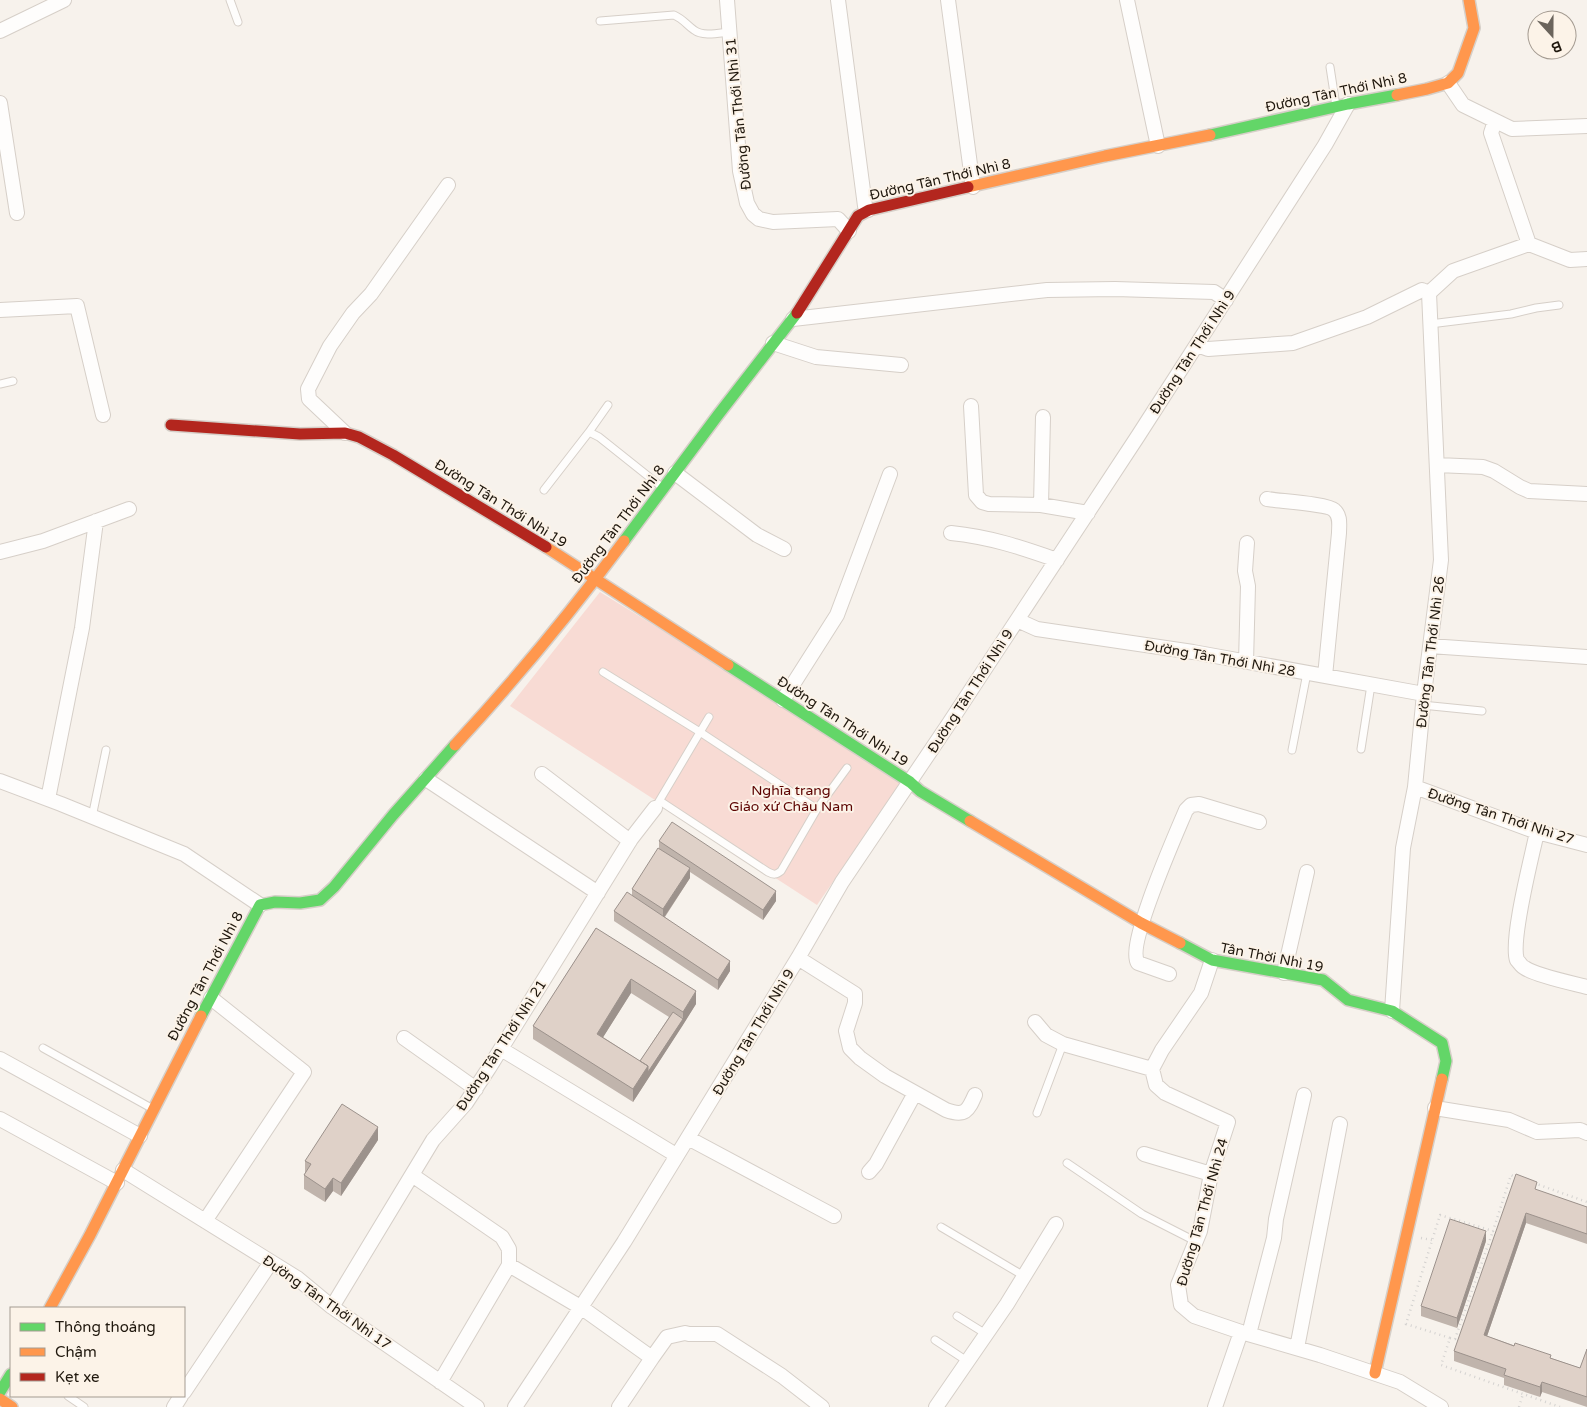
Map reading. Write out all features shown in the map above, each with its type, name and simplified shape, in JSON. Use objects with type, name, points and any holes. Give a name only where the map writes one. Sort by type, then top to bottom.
[{"type":"main road","points":[[1448,83],[1458,73],[1474,28],[1469,0]]},
{"type":"main road","name":"Đường Tân Thới Nhì 8","points":[[51,1307],[74,1266],[260,905],[275,902],[300,904],[314,902],[320,900],[334,887],[394,815],[491,706],[595,580],[674,473],[793,319],[834,257],[858,216],[868,210],[1105,156],[1448,83]]},
{"type":"main road","name":"Đường Tân Thới Nhì 19","points":[[170,425],[292,433],[345,433],[358,436],[394,455],[532,538],[910,782]]},
{"type":"main road","name":"Tân Thời Nhì 19","points":[[910,782],[920,791],[1141,923],[1212,960],[1323,980],[1348,1000],[1392,1010],[1442,1043],[1446,1061],[1375,1373]]},
{"type":"main road","points":[[0,1392],[10,1376]]},
{"type":"main road","points":[[0,1399],[12,1407]]},
{"type":"street","points":[[0,32],[64,0]]},
{"type":"street","name":"Đường Tân Thới Nhì 31","points":[[727,0],[740,171],[747,203],[753,214],[760,219],[773,222],[838,218],[849,231]]},
{"type":"street","points":[[838,0],[865,206],[868,210]]},
{"type":"street","points":[[948,0],[973,187]]},
{"type":"street","points":[[1127,0],[1158,146]]},
{"type":"street","points":[[1448,83],[1463,105],[1512,128],[1587,126]]},
{"type":"street","points":[[0,103],[17,213]]},
{"type":"street","name":"Đường Tân Thới Nhì 9","points":[[515,1407],[624,1242],[798,958],[842,882],[1088,513],[1325,145],[1342,105]]},
{"type":"street","points":[[1496,121],[1490,133],[1529,244]]},
{"type":"street","points":[[345,433],[309,399],[308,389],[330,346],[353,313],[371,294],[448,185]]},
{"type":"street","points":[[1197,345],[1208,349],[1293,343],[1367,317],[1422,290],[1429,293],[1453,270],[1529,244],[1570,260],[1587,259]]},
{"type":"street","points":[[793,319],[1048,290],[1115,289],[1214,292],[1226,300]]},
{"type":"street","name":"Đường Tân Thới Nhì 26","points":[[1392,1010],[1403,848],[1415,787],[1423,699],[1441,560],[1429,293]]},
{"type":"street","points":[[0,310],[77,306],[102,416]]},
{"type":"street","points":[[773,343],[816,357],[901,365]]},
{"type":"street","points":[[971,406],[976,495],[982,502],[989,504],[1041,505],[1088,513]]},
{"type":"street","points":[[1041,505],[1043,417]]},
{"type":"street","points":[[1437,466],[1483,467],[1494,471],[1529,491],[1587,494]]},
{"type":"street","points":[[674,473],[757,535],[784,549]]},
{"type":"street","points":[[783,700],[837,615],[890,474]]},
{"type":"street","points":[[1267,499],[1330,507],[1338,514],[1339,533],[1325,676]]},
{"type":"street","points":[[0,552],[43,541],[129,509]]},
{"type":"street","points":[[48,799],[79,645],[96,521]]},
{"type":"street","points":[[951,533],[983,537],[1003,542],[1057,560]]},
{"type":"street","points":[[1246,662],[1248,586],[1245,571],[1247,543]]},
{"type":"street","name":"Đường Tân Thới Nhì 28","points":[[1017,620],[1037,629],[1192,652],[1325,676],[1371,685],[1423,699]]},
{"type":"street","points":[[1430,646],[1587,657]]},
{"type":"street","points":[[542,774],[630,841]]},
{"type":"street","points":[[426,779],[598,893]]},
{"type":"street","points":[[0,781],[184,854],[260,905]]},
{"type":"street","name":"Đường Tân Thới Nhì 27","points":[[1415,787],[1537,832],[1587,844]]},
{"type":"street","points":[[1169,974],[1138,963],[1135,955],[1141,923],[1186,810],[1191,804],[1199,804],[1259,822]]},
{"type":"street","name":"Đường Tân Thới Nhì 21","points":[[332,1308],[433,1140],[476,1089],[630,841],[658,805]]},
{"type":"street","points":[[1537,832],[1517,927],[1516,950],[1518,960],[1524,968],[1536,973],[1587,987]]},
{"type":"street","points":[[1284,973],[1307,872]]},
{"type":"street","points":[[798,958],[855,994],[855,1003],[846,1031],[850,1048],[860,1058],[885,1076],[956,1114],[964,1112],[970,1107],[976,1095]]},
{"type":"street","points":[[1035,1022],[1046,1035],[1063,1044],[1152,1069],[1162,1050],[1201,994],[1212,960]]},
{"type":"street","points":[[205,1221],[304,1072],[211,998]]},
{"type":"street","points":[[404,1038],[476,1089]]},
{"type":"street","points":[[501,1049],[676,1156]]},
{"type":"street","points":[[0,1059],[140,1136]]},
{"type":"street","name":"Đường Tân Thới Nhì 24","points":[[1152,1069],[1156,1085],[1165,1094],[1228,1122],[1211,1174],[1200,1231],[1178,1285],[1181,1305],[1194,1316],[1400,1382],[1441,1407]]},
{"type":"street","points":[[868,1172],[876,1164],[915,1093]]},
{"type":"street","points":[[1215,1407],[1245,1333],[1274,1238],[1276,1219],[1304,1095]]},
{"type":"street","points":[[1435,1108],[1509,1120],[1537,1132],[1580,1130],[1587,1133]]},
{"type":"street","name":"Đường Tân Thới Nhì 17","points":[[0,1120],[120,1177],[205,1221],[298,1278],[332,1308],[477,1407]]},
{"type":"street","points":[[1297,1348],[1340,1124]]},
{"type":"street","points":[[688,1138],[834,1216]]},
{"type":"street","points":[[1144,1154],[1211,1174]]},
{"type":"street","points":[[412,1175],[502,1237],[509,1249],[509,1265],[440,1382]]},
{"type":"street","points":[[936,1407],[1007,1304],[1056,1224]]},
{"type":"street","points":[[185,1391],[271,1262]]},
{"type":"street","points":[[509,1265],[582,1308],[652,1358]]},
{"type":"street","points":[[619,1407],[667,1337],[685,1333],[716,1334],[782,1376],[822,1407]]},
{"type":"lane","points":[[230,0],[238,22]]},
{"type":"lane","points":[[600,21],[674,15],[681,18],[694,30],[703,34],[730,32]]},
{"type":"lane","points":[[1330,67],[1342,105]]},
{"type":"lane","points":[[1430,324],[1511,314],[1558,305]]},
{"type":"lane","points":[[0,384],[13,381]]},
{"type":"lane","points":[[544,490],[590,432],[608,405]]},
{"type":"lane","points":[[590,432],[664,488]]},
{"type":"lane","points":[[603,672],[700,732],[817,809]]},
{"type":"lane","points":[[1292,750],[1307,673]]},
{"type":"lane","points":[[1361,749],[1371,685]]},
{"type":"lane","points":[[1423,699],[1482,711]]},
{"type":"lane","points":[[709,717],[658,805],[773,875],[781,871],[817,809],[847,768]]},
{"type":"lane","points":[[92,818],[106,750]]},
{"type":"lane","points":[[1037,1113],[1063,1044]]},
{"type":"lane","points":[[43,1048],[154,1109]]},
{"type":"lane","points":[[1067,1163],[1142,1214],[1195,1241]]},
{"type":"lane","points":[[941,1227],[1024,1276]]},
{"type":"lane","points":[[957,1316],[986,1334]]},
{"type":"lane","points":[[935,1340],[967,1361]]},
{"type":"lane","points":[[69,1397],[84,1407]]},
{"type":"path","points":[[1493,1231],[1440,1215],[1406,1324],[1455,1339],[1493,1231],[1511,1175],[1519,1178]]},
{"type":"path","points":[[1528,1181],[1587,1202]]},
{"type":"path","points":[[1450,1338],[1441,1365],[1560,1407]]},
{"type":"path","points":[[1519,1407],[1523,1394]]},
{"type":"green space","name":"Nghĩa trang Giáo xứ Châu Nam","points":[[600,592],[904,779],[817,905],[510,706]]},
{"type":"building","points":[[672,822],[776,891],[763,910],[659,841]]},
{"type":"building","points":[[658,848],[690,868],[663,909],[632,889]]},
{"type":"building","points":[[627,892],[730,961],[718,980],[614,911]]},
{"type":"building","points":[[596,928],[696,991],[683,1012],[631,979],[597,1034],[648,1066],[633,1089],[533,1026]]},
{"type":"building","points":[[673,1012],[683,1019],[648,1072],[648,1066],[640,1061]]},
{"type":"building","points":[[342,1104],[378,1127],[341,1183],[333,1178],[325,1189],[304,1175],[311,1164],[305,1161]]},
{"type":"building","points":[[1516,1174],[1537,1182],[1535,1189],[1587,1207],[1587,1234],[1526,1213],[1484,1335],[1514,1346],[1515,1343],[1551,1355],[1550,1358],[1580,1368],[1587,1349],[1587,1397],[1542,1382],[1540,1387],[1504,1375],[1506,1369],[1454,1351]]},
{"type":"building","points":[[1450,1219],[1486,1231],[1457,1318],[1421,1306]]},
{"type":"traffic: fast","points":[[1210,135],[1397,95]]},
{"type":"traffic: fast","points":[[624,541],[797,313]]},
{"type":"traffic: fast","points":[[728,665],[910,782],[920,791],[970,821]]},
{"type":"traffic: fast","points":[[201,1016],[260,905],[275,902],[300,903],[320,900],[334,887],[393,815],[455,745]]},
{"type":"traffic: fast","points":[[1180,943],[1212,960],[1323,980],[1348,1000],[1392,1011],[1442,1043],[1446,1061],[1442,1079]]},
{"type":"traffic: fast","points":[[0,1392],[10,1376]]},
{"type":"traffic: slow","points":[[1397,95],[1448,83],[1458,73],[1474,28],[1469,0]]},
{"type":"traffic: slow","points":[[968,187],[1105,156],[1210,135]]},
{"type":"traffic: slow","points":[[455,745],[542,645],[624,541]]},
{"type":"traffic: slow","points":[[546,547],[728,665]]},
{"type":"traffic: slow","points":[[970,821],[1141,923],[1180,943]]},
{"type":"traffic: slow","points":[[51,1307],[90,1235],[201,1016]]},
{"type":"traffic: slow","points":[[1375,1373],[1442,1079]]},
{"type":"traffic: slow","points":[[0,1399],[12,1407]]},
{"type":"traffic: jam","points":[[797,313],[858,216],[869,210],[968,187]]},
{"type":"traffic: jam","points":[[171,425],[300,434],[345,433],[359,437],[393,455],[546,547]]}]
